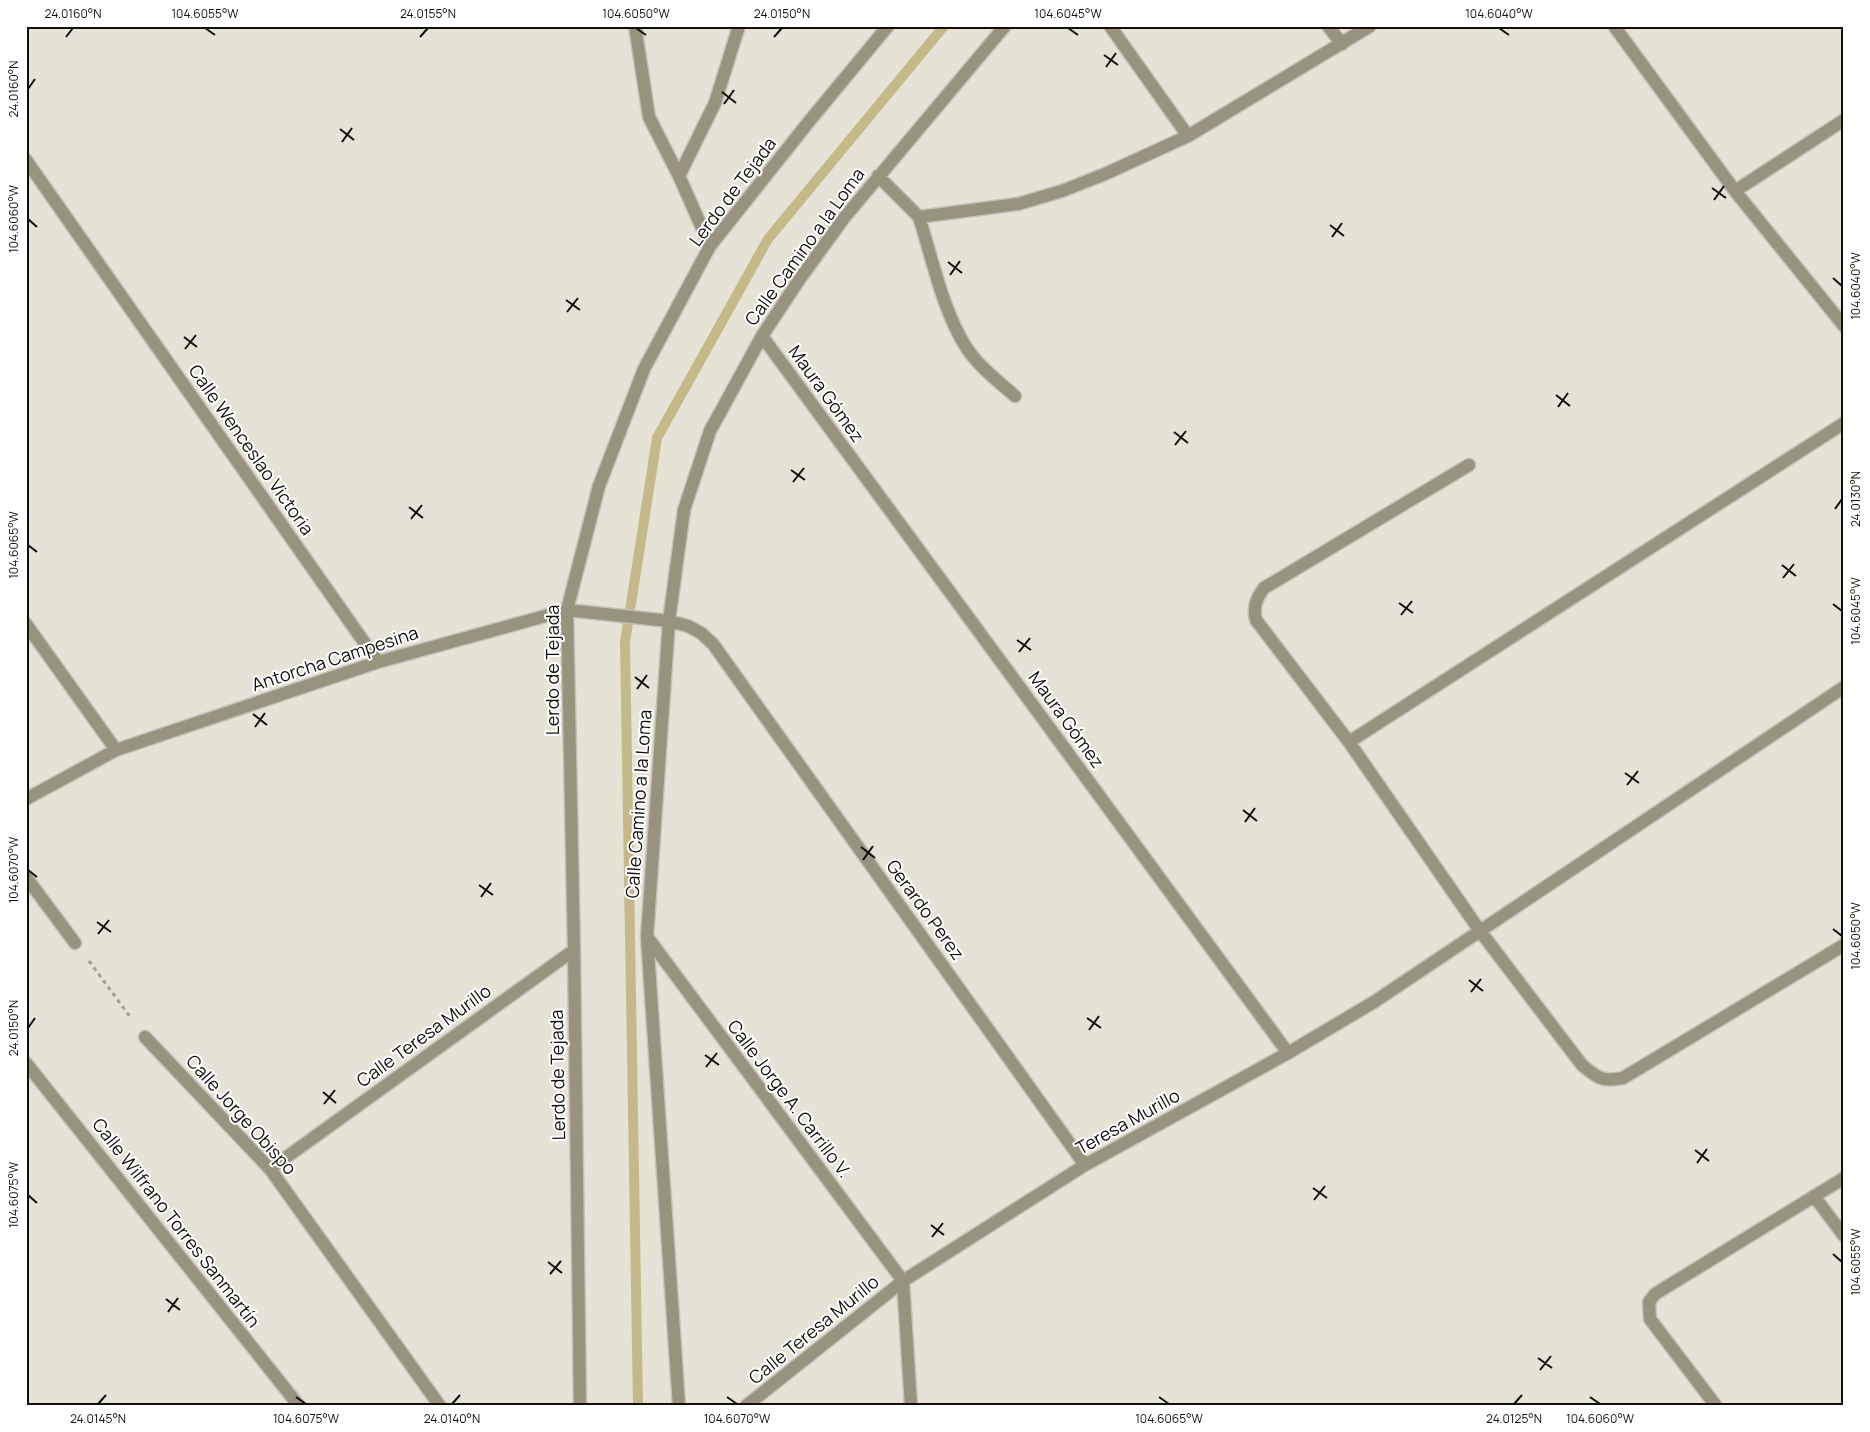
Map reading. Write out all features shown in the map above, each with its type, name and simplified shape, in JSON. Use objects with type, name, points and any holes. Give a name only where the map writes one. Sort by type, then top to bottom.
[{"type":"street","points":[[635,26],[649,117],[679,176],[710,246]]},
{"type":"street","points":[[679,176],[715,102],[739,26]]},
{"type":"street","name":"Lerdo de Tejada","points":[[580,1406],[567,610],[599,486],[644,369],[710,246],[888,26]]},
{"type":"street","name":"Calle Camino a la Loma","points":[[679,1406],[647,937],[669,621],[684,510],[710,431],[762,336],[799,280],[844,218],[878,176],[1005,26]]},
{"type":"street","points":[[1110,26],[1188,136]]},
{"type":"street","points":[[1328,26],[1342,44]]},
{"type":"street","points":[[919,217],[1018,204],[1105,174],[1188,136],[1370,26]]},
{"type":"street","points":[[1614,26],[1735,191],[1844,326]]},
{"type":"street","points":[[1735,191],[1844,120]]},
{"type":"street","name":"Calle Wenceslao Victoria","points":[[26,160],[378,662]]},
{"type":"street","points":[[878,176],[919,217],[950,314],[966,348],[986,370],[1015,396]]},
{"type":"street","name":"Maura Gómez","points":[[762,336],[1288,1053]]},
{"type":"street","points":[[1349,742],[1844,423]]},
{"type":"street","points":[[1469,464],[1264,588],[1256,600],[1254,611],[1256,620],[1349,742],[1480,931],[1582,1065],[1595,1076],[1609,1081],[1623,1078],[1844,945]]},
{"type":"street","name":"Antorcha Campesina","points":[[26,799],[116,750],[378,662],[567,610],[669,621]]},
{"type":"street","name":"Gerardo Perez","points":[[669,621],[688,626],[701,633],[712,644],[1085,1165]]},
{"type":"street","points":[[26,624],[116,750]]},
{"type":"street","name":"Teresa Murillo","points":[[903,1281],[1085,1165],[1288,1053],[1374,1002],[1844,687]]},
{"type":"street","points":[[26,877],[75,943]]},
{"type":"street","name":"Calle Jorge A. Carrillo V.","points":[[647,937],[903,1281]]},
{"type":"street","name":"Calle Teresa Murillo","points":[[270,1169],[574,950]]},
{"type":"street","name":"Calle Jorge Obispo","points":[[145,1037],[270,1169],[440,1406]]},
{"type":"street","name":"Calle Wilfrano Torres Sanmartín","points":[[26,1063],[299,1406]]},
{"type":"street","points":[[1716,1406],[1650,1319],[1649,1302],[1655,1294],[1844,1178]]},
{"type":"street","points":[[1814,1196],[1844,1236]]},
{"type":"street","points":[[903,1281],[911,1406]]},
{"type":"street","name":"Calle Teresa Murillo","points":[[746,1406],[903,1281]]},
{"type":"path","points":[[75,943],[145,1037]]},
{"type":"waterway","points":[[638,1406],[625,642],[657,438],[768,239],[944,26]]}]
